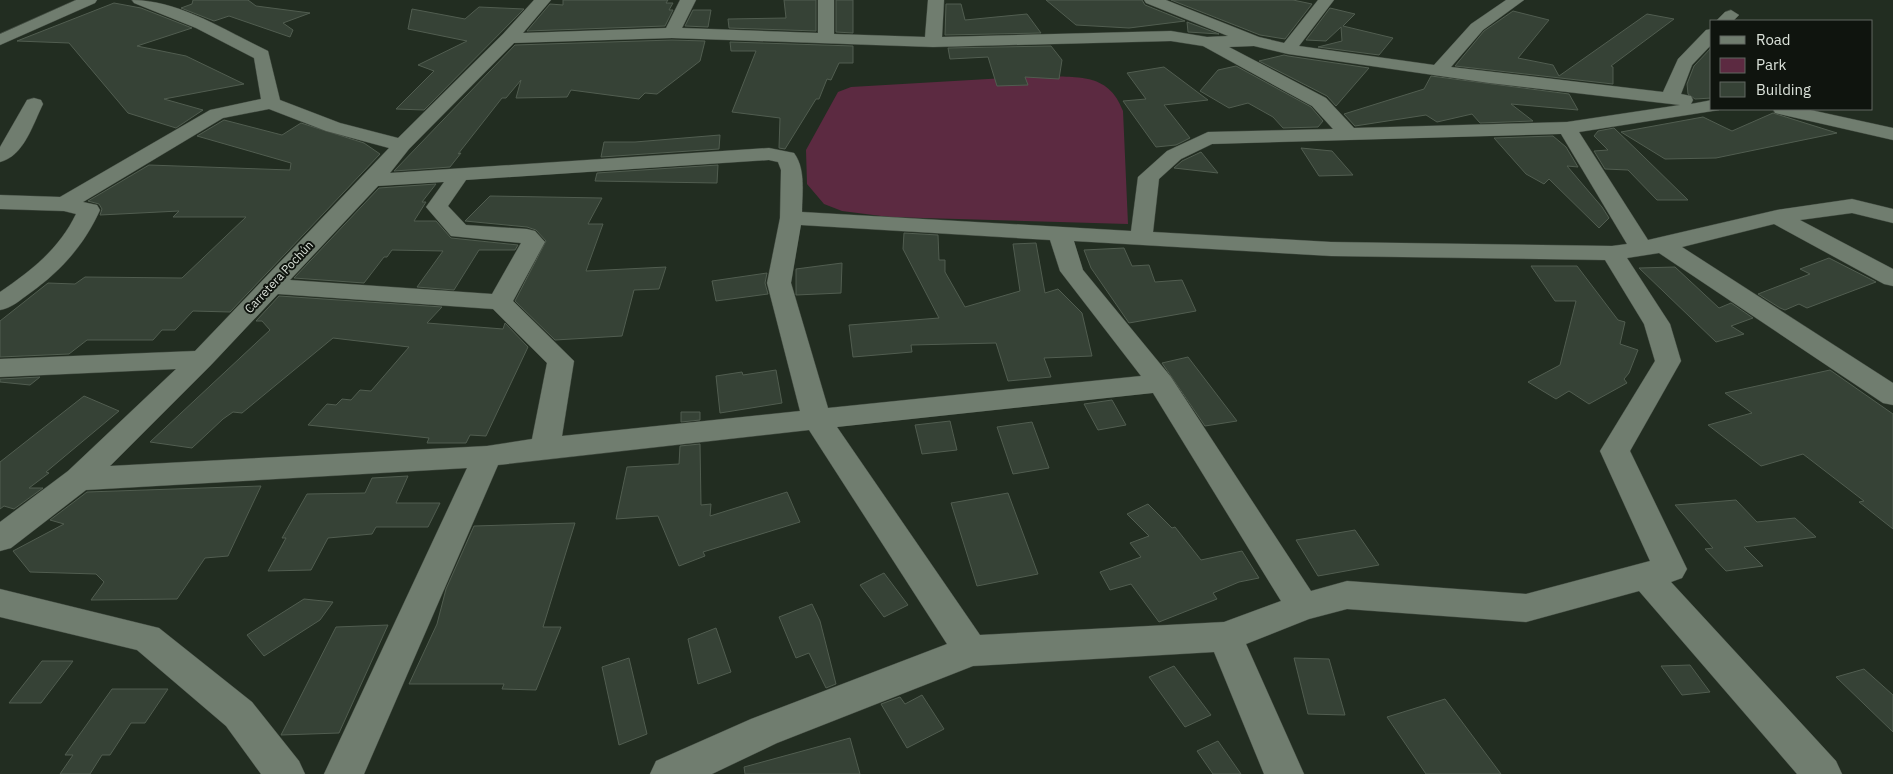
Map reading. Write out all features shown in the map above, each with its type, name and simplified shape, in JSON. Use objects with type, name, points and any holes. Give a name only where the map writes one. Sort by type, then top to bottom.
[{"type":"street","points":[[0,40],[89,0]]},
{"type":"street","points":[[140,0],[202,25],[262,55],[271,103]]},
{"type":"street","name":"Carretera Pochún","points":[[0,539],[79,478],[202,360],[269,286],[372,180],[402,145],[509,38],[543,0]]},
{"type":"street","points":[[672,33],[688,0]]},
{"type":"street","points":[[826,0],[826,38]]},
{"type":"street","points":[[933,42],[936,0]]},
{"type":"street","points":[[1152,0],[1254,41],[1288,49],[1670,99],[1710,102]]},
{"type":"street","points":[[1288,49],[1326,0]]},
{"type":"street","points":[[1439,70],[1477,27],[1516,0]]},
{"type":"street","points":[[509,38],[672,33],[933,42],[1171,36],[1207,42],[1254,41]]},
{"type":"street","points":[[1670,99],[1684,63],[1710,36]]},
{"type":"street","points":[[1207,42],[1319,102],[1349,134]]},
{"type":"street","points":[[64,204],[217,114],[271,103],[333,127],[402,145]]},
{"type":"street","points":[[0,156],[11,148],[34,104]]},
{"type":"street","points":[[1141,238],[1149,177],[1174,155],[1208,138],[1567,128],[1710,106]]},
{"type":"street","points":[[1787,110],[1890,131]]},
{"type":"street","points":[[670,774],[764,730],[971,650],[1225,637],[1303,607],[1347,595],[1526,608],[1670,569],[1615,451],[1668,361],[1639,249],[1567,128]]},
{"type":"street","points":[[372,180],[769,154],[787,157],[791,170],[791,218],[779,283],[817,420],[971,650]]},
{"type":"street","points":[[459,175],[437,207],[459,231],[527,236],[533,242],[500,302]]},
{"type":"street","points":[[0,202],[64,204],[89,210],[80,231],[54,264],[0,302]]},
{"type":"street","points":[[791,218],[1331,249],[1639,249],[1777,217],[1852,206],[1893,216]]},
{"type":"street","points":[[1777,217],[1893,279]]},
{"type":"street","points":[[1059,232],[1072,271],[1161,384],[1303,607]]},
{"type":"street","points":[[1639,249],[1893,396]]},
{"type":"street","points":[[269,286],[500,302],[561,361],[546,448]]},
{"type":"street","points":[[0,368],[202,360]]},
{"type":"street","points":[[79,478],[487,456],[546,448],[1161,384]]},
{"type":"street","points":[[344,774],[487,456]]},
{"type":"street","points":[[1646,576],[1822,774]]},
{"type":"street","points":[[0,603],[148,638],[239,714],[285,774]]},
{"type":"street","points":[[1225,637],[1284,774]]},
{"type":"green space","points":[[1040,76],[1089,79],[1109,89],[1117,98],[1123,111],[1128,224],[889,217],[842,211],[824,204],[807,184],[806,150],[838,92],[851,87]]},
{"type":"building","points":[[193,0],[248,0],[256,6],[310,13],[283,23],[293,30],[290,37],[229,16],[214,21],[181,8],[192,4]]},
{"type":"building","points":[[563,0],[668,0],[666,3],[673,3],[669,10],[673,10],[665,26],[527,31],[550,4],[563,5]]},
{"type":"building","points":[[784,0],[816,0],[816,31],[729,28],[728,19],[786,18]]},
{"type":"building","points":[[836,0],[853,0],[853,33],[836,32]]},
{"type":"building","points":[[1046,0],[1142,0],[1145,5],[1185,21],[1129,28],[1076,25]]},
{"type":"building","points":[[1171,0],[1293,0],[1312,4],[1285,39],[1260,35]]},
{"type":"building","points":[[114,3],[141,8],[192,28],[137,46],[186,56],[244,84],[164,99],[203,110],[176,128],[128,113],[69,43],[17,41]]},
{"type":"building","points":[[946,4],[961,4],[965,20],[1027,14],[1041,33],[945,35]]},
{"type":"building","points":[[479,7],[524,9],[424,110],[396,109],[434,71],[418,65],[467,41],[408,29],[412,9],[465,19]]},
{"type":"building","points":[[1330,8],[1355,14],[1343,26],[1393,38],[1379,55],[1318,47],[1342,41],[1341,27],[1326,41],[1306,40]]},
{"type":"building","points":[[693,10],[711,10],[708,27],[685,26]]},
{"type":"building","points":[[1513,11],[1549,20],[1518,58],[1553,65],[1559,76],[1647,14],[1674,19],[1611,66],[1613,67],[1613,84],[1455,66],[1484,31]]},
{"type":"building","points":[[1187,22],[1219,34],[1188,32]]},
{"type":"building","points":[[672,40],[705,41],[700,61],[657,94],[645,93],[639,99],[571,90],[567,97],[516,98],[521,80],[506,98],[502,98],[450,167],[394,171],[515,45]]},
{"type":"building","points":[[730,42],[853,46],[853,63],[839,63],[831,80],[827,79],[819,99],[816,99],[785,149],[779,148],[780,118],[732,112],[756,51],[731,51]]},
{"type":"building","points":[[1051,46],[1062,60],[1059,79],[1025,77],[1028,85],[997,86],[988,57],[950,59],[948,48]]},
{"type":"building","points":[[1710,49],[1710,98],[1695,99],[1688,94],[1687,84],[1694,66]]},
{"type":"building","points":[[1284,55],[1369,68],[1336,106],[1327,96],[1259,61]]},
{"type":"building","points":[[1236,66],[1311,107],[1323,121],[1318,127],[1283,128],[1273,117],[1248,103],[1229,108],[1200,91],[1218,70]]},
{"type":"building","points":[[1164,67],[1208,100],[1164,105],[1190,138],[1176,145],[1156,147],[1123,101],[1146,99],[1127,73]]},
{"type":"building","points":[[1431,76],[1569,94],[1578,110],[1511,104],[1533,121],[1480,123],[1472,114],[1437,122],[1426,115],[1355,126],[1344,114],[1424,89]]},
{"type":"building","points":[[1773,113],[1837,133],[1716,158],[1665,159],[1621,132],[1703,117],[1732,131]]},
{"type":"building","points":[[224,120],[282,135],[301,123],[364,143],[380,154],[230,312],[193,311],[175,330],[162,330],[153,340],[87,340],[69,354],[0,357],[0,321],[48,283],[75,284],[85,277],[182,278],[246,217],[173,217],[179,211],[100,215],[102,209],[99,204],[88,201],[149,165],[290,170],[291,163],[197,136]]},
{"type":"building","points":[[1614,128],[1688,200],[1657,200],[1628,170],[1605,169],[1594,151],[1608,150],[1594,136],[1598,131]]},
{"type":"building","points":[[720,135],[719,149],[601,157],[604,142],[635,142]]},
{"type":"building","points":[[1553,136],[1566,147],[1578,167],[1567,166],[1609,218],[1599,228],[1549,179],[1544,184],[1526,174],[1494,138]]},
{"type":"building","points":[[1301,148],[1332,151],[1353,175],[1319,176]]},
{"type":"building","points":[[1201,152],[1218,173],[1174,168],[1182,161]]},
{"type":"building","points":[[718,165],[717,183],[595,181],[597,173]]},
{"type":"building","points":[[436,184],[422,202],[426,202],[414,221],[436,221],[451,238],[518,245],[515,250],[479,250],[454,290],[417,287],[443,251],[392,250],[387,257],[384,257],[364,283],[294,278],[379,188]]},
{"type":"building","points":[[490,196],[602,198],[588,224],[603,224],[586,271],[666,267],[659,289],[634,290],[622,336],[555,340],[515,301],[546,241],[536,230],[527,227],[465,221]]},
{"type":"building","points":[[904,233],[938,235],[939,260],[945,260],[945,272],[965,307],[1020,291],[1013,244],[1036,243],[1045,293],[1058,289],[1082,313],[1092,356],[1044,358],[1051,377],[1008,381],[996,343],[911,345],[912,352],[853,357],[849,325],[939,318],[903,249]]},
{"type":"building","points":[[1124,248],[1132,266],[1149,265],[1155,282],[1182,280],[1196,311],[1129,323],[1091,268],[1084,250]]},
{"type":"building","points":[[1829,258],[1876,282],[1807,308],[1799,304],[1785,310],[1758,294],[1810,274],[1800,269]]},
{"type":"building","points":[[842,263],[841,293],[796,295],[796,269]]},
{"type":"building","points":[[1531,266],[1577,266],[1618,320],[1625,322],[1620,344],[1638,350],[1629,373],[1624,379],[1627,383],[1589,404],[1569,391],[1556,399],[1528,382],[1560,365],[1576,301],[1555,301]]},
{"type":"building","points":[[1675,267],[1719,308],[1731,303],[1753,318],[1731,326],[1744,334],[1716,342],[1639,268]]},
{"type":"building","points":[[767,273],[765,283],[768,294],[716,301],[712,281]]},
{"type":"building","points":[[279,296],[442,307],[427,323],[503,329],[505,323],[528,347],[486,436],[470,435],[466,443],[427,443],[429,438],[308,425],[327,404],[336,405],[342,399],[351,400],[360,390],[371,391],[409,347],[333,338],[242,413],[233,412],[223,419],[192,448],[150,442],[270,330],[262,321],[256,321]]},
{"type":"building","points":[[1188,357],[1237,421],[1205,426],[1162,363]]},
{"type":"building","points":[[776,370],[782,403],[720,413],[716,376],[742,372],[743,375]]},
{"type":"building","points":[[1830,370],[1893,414],[1893,529],[1859,502],[1864,501],[1803,454],[1761,466],[1708,425],[1752,413],[1725,393]]},
{"type":"building","points":[[40,377],[30,385],[0,382],[0,379]]},
{"type":"building","points":[[84,396],[119,411],[46,472],[49,473],[29,488],[43,488],[14,509],[4,506],[0,509],[0,462]]},
{"type":"building","points":[[1112,400],[1126,425],[1098,430],[1084,404]]},
{"type":"building","points":[[681,412],[700,412],[700,420],[681,422]]},
{"type":"building","points":[[950,421],[957,450],[922,454],[915,425]]},
{"type":"building","points":[[1032,422],[1049,468],[1013,474],[997,427]]},
{"type":"building","points":[[700,444],[701,505],[711,504],[710,516],[787,492],[800,522],[703,552],[705,556],[679,566],[658,516],[616,519],[627,467],[679,464],[680,446]]},
{"type":"building","points":[[408,476],[396,503],[440,503],[428,527],[376,527],[372,534],[328,538],[311,570],[268,571],[286,538],[282,538],[307,494],[365,493],[372,478]]},
{"type":"building","points":[[261,486],[228,556],[205,558],[177,599],[91,600],[104,582],[96,574],[30,572],[13,551],[64,524],[50,520],[87,492]]},
{"type":"building","points":[[1008,493],[1038,574],[977,586],[951,503]]},
{"type":"building","points":[[1736,500],[1757,522],[1795,518],[1816,537],[1744,547],[1763,566],[1726,571],[1705,549],[1713,548],[1675,505]]},
{"type":"building","points":[[1148,504],[1172,528],[1175,527],[1201,560],[1242,551],[1259,578],[1239,582],[1213,593],[1217,599],[1159,622],[1131,584],[1110,590],[1100,572],[1141,557],[1130,543],[1149,536],[1127,514]]},
{"type":"building","points":[[575,523],[543,627],[561,627],[536,690],[502,689],[504,684],[409,684],[437,624],[446,589],[474,526]]},
{"type":"building","points":[[1355,530],[1379,565],[1318,576],[1296,540]]},
{"type":"building","points":[[884,573],[908,605],[884,617],[860,585]]},
{"type":"building","points":[[304,599],[333,602],[320,620],[264,656],[247,635]]},
{"type":"building","points":[[812,604],[820,621],[836,684],[826,688],[809,653],[796,658],[779,617]]},
{"type":"building","points":[[388,625],[339,733],[281,735],[336,627]]},
{"type":"building","points":[[716,628],[731,672],[698,684],[688,639]]},
{"type":"building","points":[[629,658],[647,734],[619,745],[602,667]]},
{"type":"building","points":[[1294,658],[1329,659],[1345,715],[1308,714]]},
{"type":"building","points":[[42,661],[73,661],[41,703],[9,703]]},
{"type":"building","points":[[1690,665],[1710,692],[1682,695],[1661,666]]},
{"type":"building","points":[[1174,666],[1211,715],[1185,727],[1149,677]]},
{"type":"building","points":[[1864,669],[1893,695],[1893,732],[1836,677]]},
{"type":"building","points":[[112,689],[168,689],[145,723],[131,723],[110,755],[102,755],[90,774],[60,774],[73,755],[65,755]]},
{"type":"building","points":[[922,695],[944,729],[907,748],[881,704],[900,697],[905,704]]},
{"type":"building","points":[[1445,699],[1501,774],[1426,774],[1387,717]]},
{"type":"building","points":[[850,738],[860,774],[745,774],[744,767]]},
{"type":"building","points":[[1218,741],[1241,774],[1213,774],[1197,751]]}]
